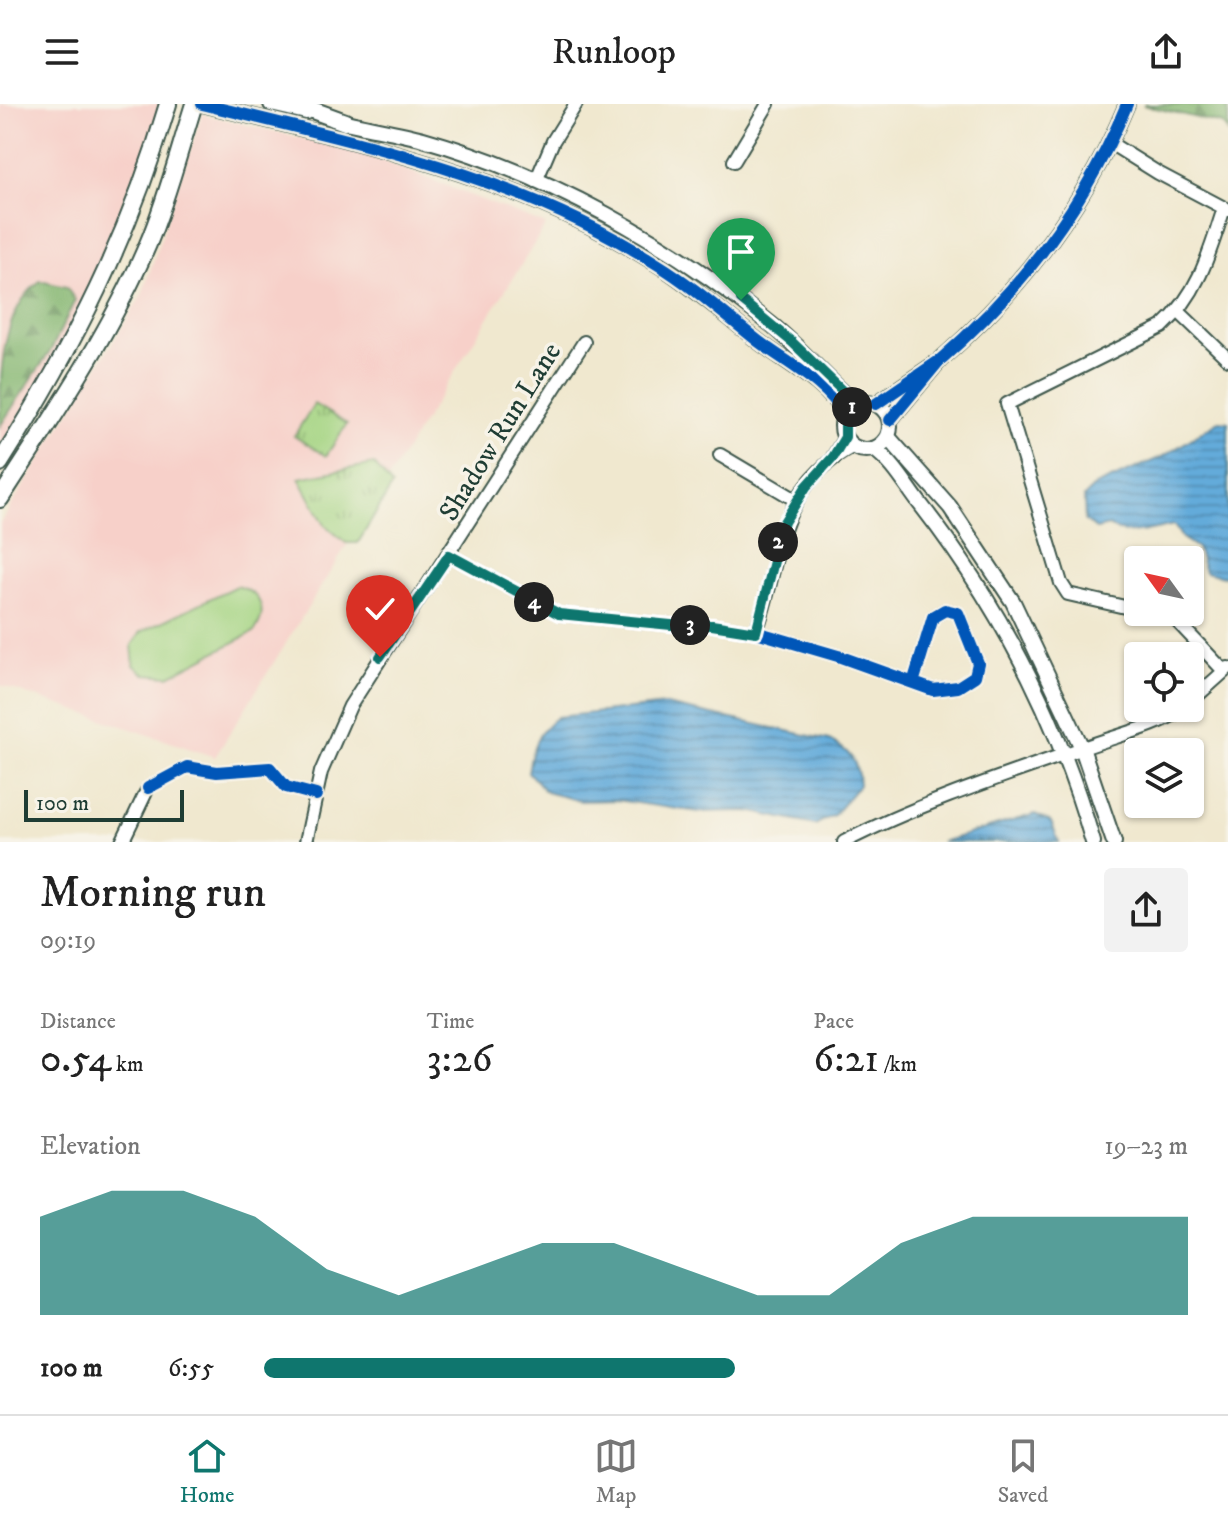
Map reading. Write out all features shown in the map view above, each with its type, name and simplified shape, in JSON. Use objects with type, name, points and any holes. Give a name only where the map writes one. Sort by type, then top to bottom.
[{"type":"main road","points":[[0,463],[61,365],[97,296],[137,202],[168,104]]},
{"type":"main road","points":[[0,499],[76,380],[128,287],[161,209],[194,104]]},
{"type":"main road","points":[[296,104],[345,122]]},
{"type":"street","points":[[202,104],[438,163],[554,210],[642,255],[676,277],[850,410]]},
{"type":"street","points":[[271,104],[421,138],[536,181],[626,226],[706,275],[792,342],[850,410],[849,441],[796,500],[778,539],[756,632]]},
{"type":"street","points":[[536,181],[553,141],[576,104]]},
{"type":"street","points":[[734,161],[768,104]]},
{"type":"street","points":[[874,449],[888,437],[890,420],[939,361],[999,305],[1039,260],[1094,176],[1127,104]]},
{"type":"street","points":[[1110,143],[1226,209],[1198,283],[1179,312],[1162,327],[1007,404],[1061,583],[1068,594],[1124,607]]},
{"type":"street","points":[[1179,312],[1228,359]]},
{"type":"street","name":"Shadow Run Lane","points":[[306,842],[321,772],[350,706],[584,342]]},
{"type":"street","points":[[850,410],[876,404],[939,361]]},
{"type":"street","points":[[876,404],[890,420]]},
{"type":"street","points":[[888,437],[935,488],[991,564],[1052,680],[1082,748],[1114,842]]},
{"type":"street","points":[[849,441],[874,449],[907,484],[986,600],[1030,678],[1063,755],[1093,842]]},
{"type":"street","points":[[720,455],[796,500]]},
{"type":"street","points":[[449,555],[559,614],[671,625],[712,625],[756,632],[933,690],[958,687],[975,676],[978,663],[958,613],[945,610],[933,617],[913,683]]},
{"type":"street","points":[[1182,626],[1226,669],[1204,689]]},
{"type":"street","points":[[844,842],[1063,755],[1160,722]]},
{"type":"street","points":[[122,842],[148,788]]},
{"type":"shaded area","points":[[0,104],[168,104],[131,218],[0,463]]},
{"type":"shaded area","points":[[202,114],[363,153],[546,225],[215,757],[0,685],[0,524],[142,295]]},
{"type":"green space","points":[[1228,104],[1228,132],[1222,124],[1143,105]]},
{"type":"green space","points":[[40,281],[66,287],[75,300],[51,350],[0,426],[2,366],[10,327],[27,294]]},
{"type":"green space","points":[[314,404],[347,424],[326,456],[294,436]]},
{"type":"green space","points":[[374,464],[392,486],[358,543],[346,543],[325,525],[299,478]]},
{"type":"green space","points":[[236,586],[251,593],[260,603],[261,617],[254,632],[169,676],[145,674],[134,665],[132,645],[141,632]]},
{"type":"water","points":[[1219,421],[1228,422],[1228,577],[1205,572],[1204,546],[1194,546],[1182,538],[1174,525],[1149,531],[1124,532],[1109,526],[1096,529],[1085,521],[1084,497],[1095,486],[1164,456]]},
{"type":"water","points":[[666,705],[829,740],[852,758],[859,785],[834,815],[815,825],[748,811],[699,812],[616,800],[581,801],[546,792],[528,772],[536,741],[557,717]]},
{"type":"water","points":[[1035,814],[1051,822],[1059,842],[941,842]]},
{"type":"cycle path","points":[[202,104],[436,165],[549,207],[604,233],[696,291],[758,341],[806,374],[828,393],[845,415]]},
{"type":"cycle path","points":[[939,361],[997,305],[1048,244],[1092,177],[1127,104]]},
{"type":"cycle path","points":[[876,404],[939,361],[890,420]]},
{"type":"cycle path","points":[[449,555],[559,614],[671,625],[712,625],[756,632],[838,656],[933,690],[958,687],[975,676],[978,663],[958,613],[945,610],[933,617],[913,683]]},
{"type":"cycle path","points":[[148,788],[187,767],[217,772],[270,768],[286,787],[316,795]]},
{"type":"route","points":[[380,657],[449,555],[470,563],[540,606],[559,614],[671,625],[712,625],[756,632],[784,522],[796,500],[833,457],[845,437],[845,415],[856,404],[792,342],[741,300]]}]
